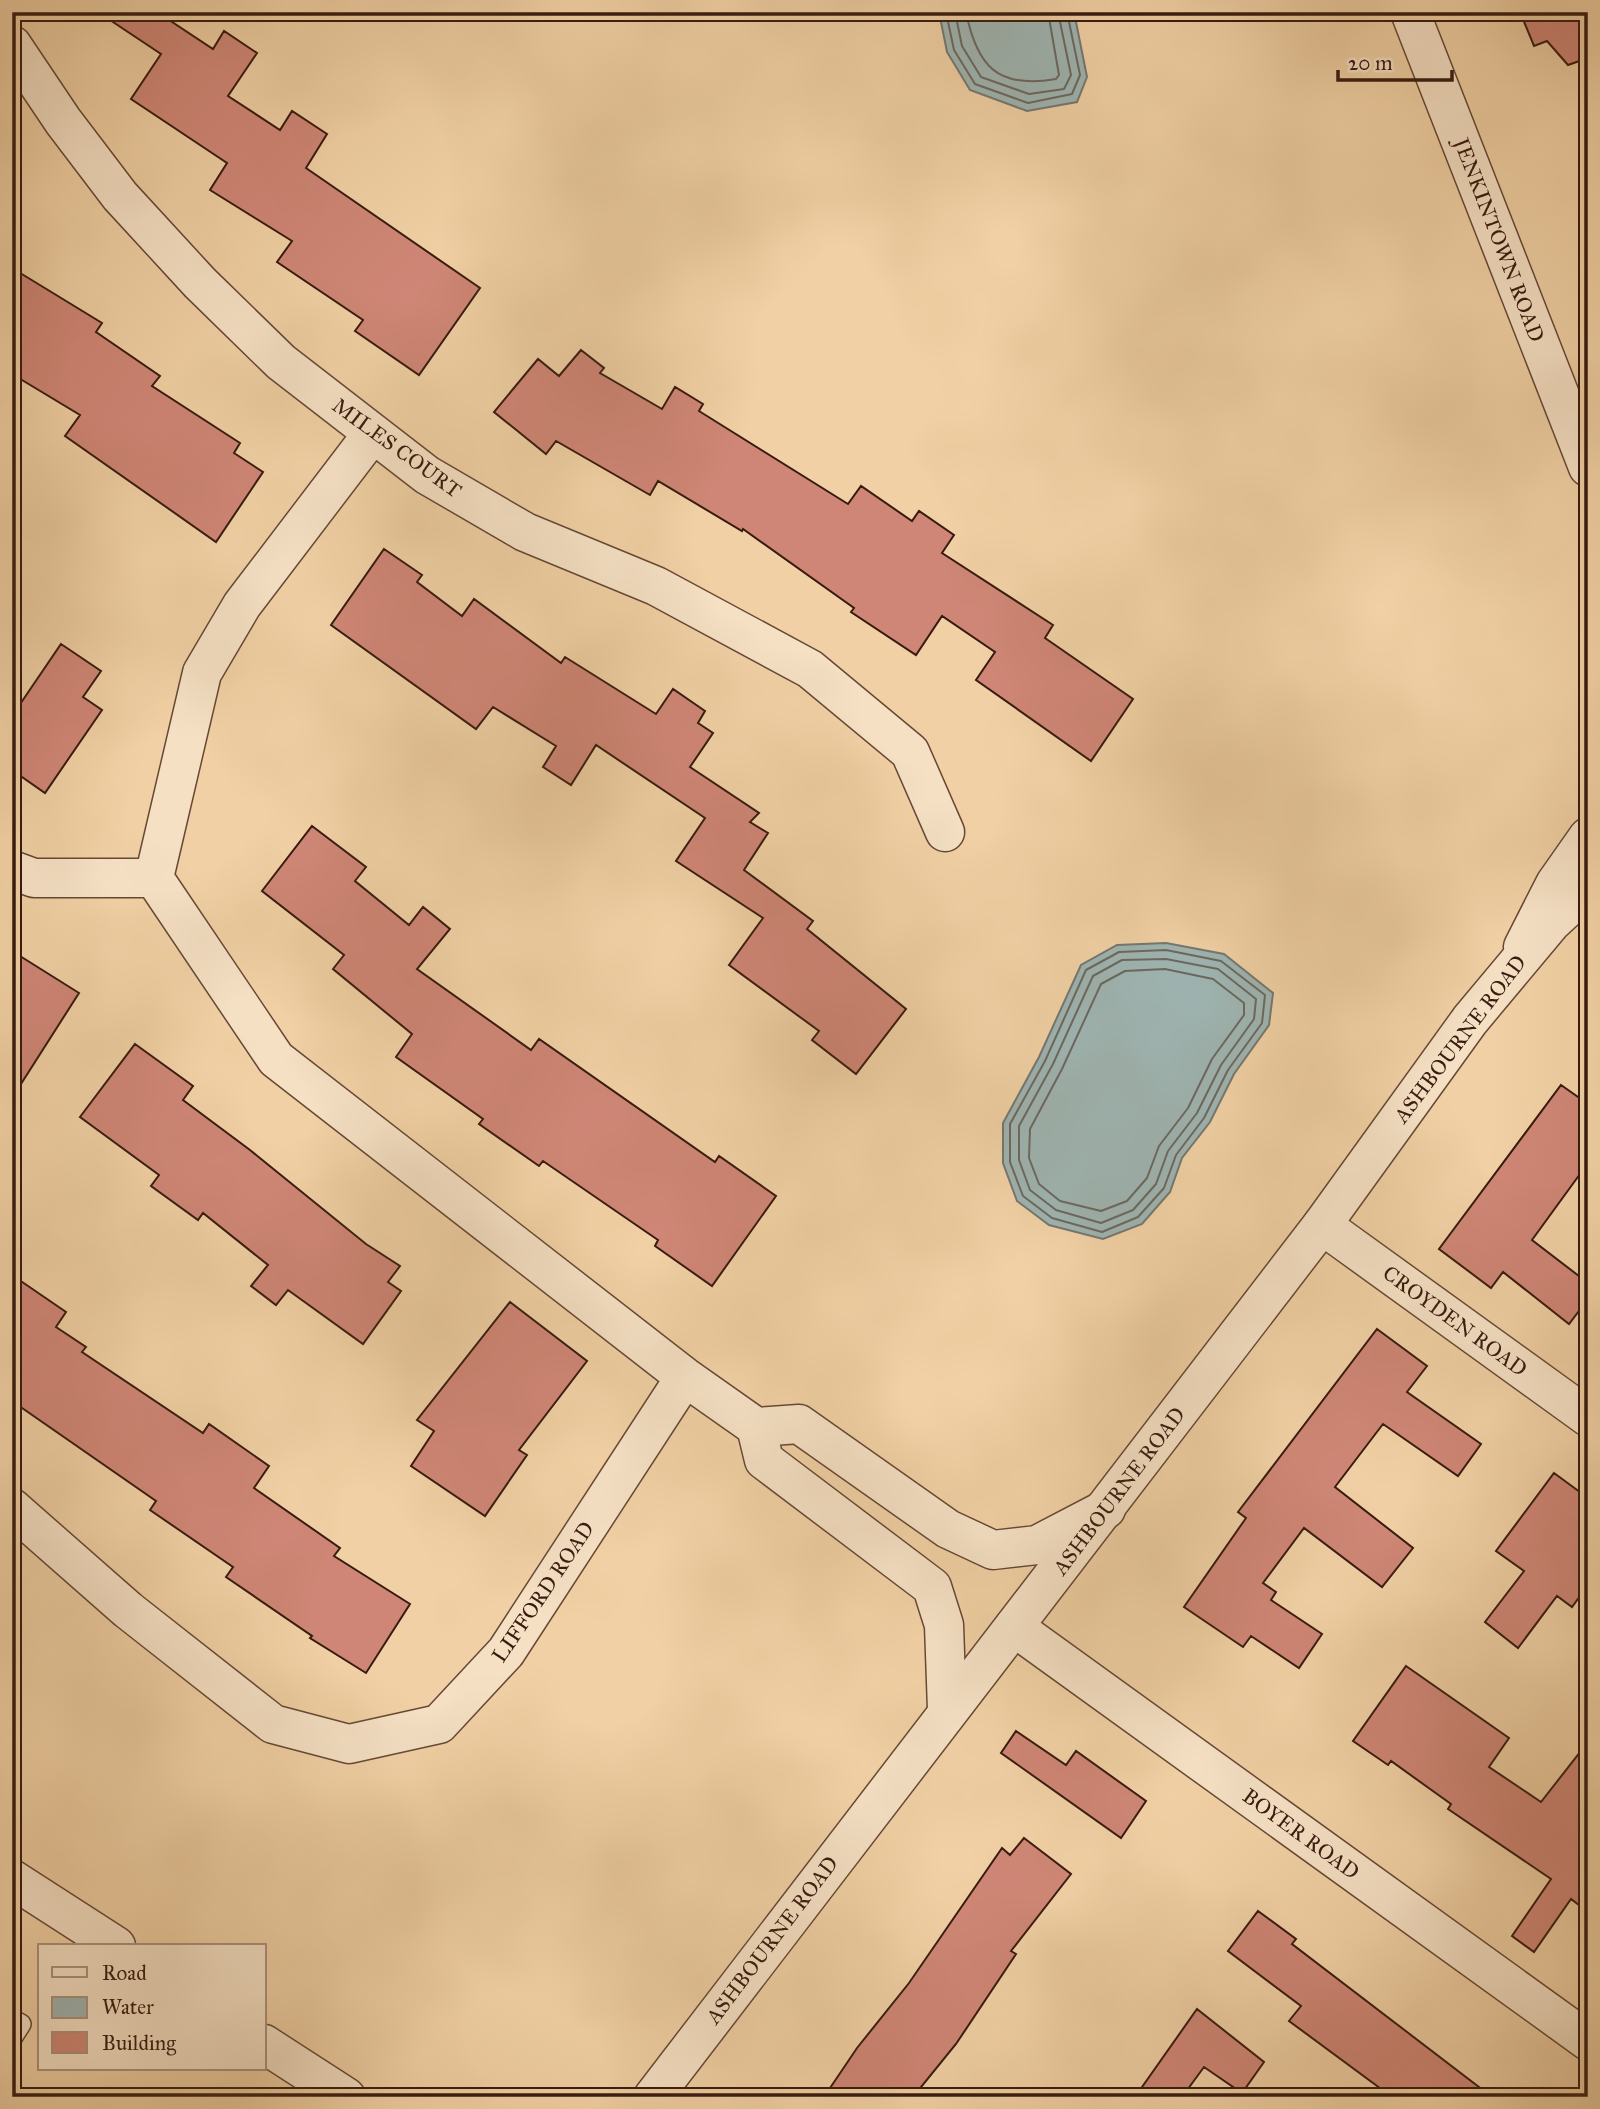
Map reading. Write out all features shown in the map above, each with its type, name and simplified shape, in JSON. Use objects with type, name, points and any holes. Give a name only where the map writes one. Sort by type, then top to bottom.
[{"type":"street","name":"JENKINTOWN ROAD","points":[[1410,12],[1588,467]]},
{"type":"street","name":"MILES COURT","points":[[12,45],[63,121],[120,196],[200,283],[281,362],[427,475],[524,532],[656,586],[810,669],[910,752],[945,832]]},
{"type":"street","points":[[373,433],[242,605],[202,673],[154,877],[276,1059],[685,1377],[756,1427],[799,1424],[948,1529],[993,1550],[1037,1545],[1105,1508]]},
{"type":"street","points":[[1511,969],[1555,884],[1588,837]]},
{"type":"street","points":[[12,870],[34,877],[154,877]]},
{"type":"street","name":"ASHBOURNE ROAD","points":[[653,2097],[947,1710],[1014,1628],[1322,1225],[1469,1020],[1551,923],[1588,889]]},
{"type":"street","name":"CROYDEN ROAD","points":[[1322,1225],[1588,1418]]},
{"type":"street","name":"LIFFORD ROAD","points":[[12,1508],[128,1610],[273,1724],[349,1744],[439,1724],[506,1652],[685,1377]]},
{"type":"street","points":[[756,1427],[764,1460],[932,1587],[944,1625],[947,1710]]},
{"type":"street","name":"BOYER ROAD","points":[[1014,1628],[1588,2041]]},
{"type":"street","points":[[12,1879],[113,1944]]},
{"type":"street","points":[[266,2044],[346,2097]]},
{"type":"lane","points":[[12,2019],[21,2024],[12,2038]]},
{"type":"water","points":[[939,12],[1074,12],[1087,77],[1077,102],[1027,111],[970,90],[947,52]]},
{"type":"water","points":[[1166,943],[1224,954],[1273,993],[1269,1025],[1234,1074],[1210,1122],[1182,1158],[1170,1192],[1142,1224],[1103,1239],[1049,1225],[1017,1201],[1003,1163],[1003,1123],[1039,1057],[1081,965],[1117,945]]},
{"type":"building","points":[[98,12],[157,12],[213,49],[224,31],[257,53],[228,96],[280,130],[292,111],[327,134],[306,168],[480,288],[419,375],[355,331],[363,320],[277,262],[292,241],[210,190],[227,163],[131,99],[161,54]]},
{"type":"building","points":[[1520,12],[1588,12],[1588,58],[1568,65],[1547,41],[1534,46]]},
{"type":"building","points":[[12,268],[102,323],[96,332],[160,376],[152,386],[240,443],[234,453],[263,472],[216,542],[65,436],[80,415],[12,374]]},
{"type":"building","points":[[581,350],[604,368],[600,373],[662,409],[675,387],[703,404],[699,411],[848,504],[861,486],[912,521],[919,511],[954,535],[942,553],[1053,625],[1045,638],[1133,699],[1091,761],[976,680],[995,652],[942,616],[916,655],[851,612],[854,608],[743,529],[742,531],[658,481],[650,495],[556,441],[546,454],[494,412],[538,359],[559,376]]},
{"type":"building","points":[[384,549],[422,575],[417,582],[462,616],[474,599],[561,663],[565,657],[656,714],[673,689],[705,711],[698,723],[713,733],[690,767],[759,813],[750,822],[768,833],[744,870],[813,921],[807,929],[906,1009],[856,1074],[812,1040],[819,1031],[729,965],[763,918],[676,861],[705,818],[596,745],[571,785],[543,767],[556,746],[493,707],[476,729],[331,625]]},
{"type":"building","points":[[61,644],[101,671],[83,697],[102,710],[45,793],[12,770],[12,716]]},
{"type":"building","points":[[312,826],[366,867],[355,881],[409,925],[423,907],[450,929],[417,969],[531,1050],[539,1039],[715,1162],[719,1156],[776,1196],[712,1286],[655,1246],[658,1240],[543,1161],[539,1166],[479,1124],[483,1119],[396,1057],[412,1034],[333,969],[344,955],[262,891]]},
{"type":"building","points":[[12,951],[79,993],[12,1098]]},
{"type":"building","points":[[135,1044],[193,1086],[183,1100],[250,1150],[366,1244],[400,1266],[388,1282],[401,1291],[363,1344],[288,1290],[276,1305],[251,1286],[268,1265],[203,1213],[198,1220],[151,1186],[159,1175],[80,1117]]},
{"type":"building","points":[[1561,1085],[1588,1104],[1588,1163],[1532,1240],[1588,1283],[1588,1299],[1569,1324],[1503,1272],[1491,1288],[1439,1249]]},
{"type":"building","points":[[12,1275],[66,1312],[56,1327],[86,1347],[82,1352],[203,1433],[209,1424],[269,1466],[254,1488],[340,1548],[334,1556],[410,1604],[366,1673],[310,1638],[312,1636],[226,1577],[233,1567],[150,1510],[156,1501],[12,1401]]},
{"type":"building","points":[[510,1302],[587,1361],[519,1450],[527,1455],[485,1516],[411,1466],[434,1431],[417,1420]]},
{"type":"building","points":[[1377,1329],[1427,1366],[1407,1392],[1481,1444],[1458,1476],[1383,1424],[1335,1487],[1413,1548],[1382,1587],[1304,1528],[1263,1583],[1276,1592],[1271,1600],[1322,1634],[1299,1668],[1251,1636],[1243,1647],[1184,1607],[1246,1518],[1238,1512]]},
{"type":"building","points":[[1554,1473],[1588,1498],[1588,1585],[1572,1607],[1557,1596],[1518,1648],[1485,1622],[1524,1571],[1496,1551]]},
{"type":"building","points":[[1406,1666],[1509,1738],[1489,1767],[1541,1802],[1588,1742],[1588,1912],[1571,1899],[1534,1952],[1512,1936],[1551,1879],[1448,1809],[1451,1804],[1391,1761],[1388,1765],[1353,1741]]},
{"type":"building","points":[[1016,1731],[1066,1765],[1076,1751],[1146,1801],[1121,1838],[1001,1753]]},
{"type":"building","points":[[1024,1838],[1071,1874],[1011,1951],[1016,1954],[956,2044],[913,2097],[824,2097],[857,2048],[909,1983],[1002,1848],[1010,1855]]},
{"type":"building","points":[[1258,1911],[1296,1939],[1292,1944],[1492,2097],[1392,2097],[1289,2021],[1301,2006],[1228,1951]]},
{"type":"building","points":[[1197,2009],[1264,2062],[1242,2093],[1204,2067],[1182,2097],[1135,2097]]}]
